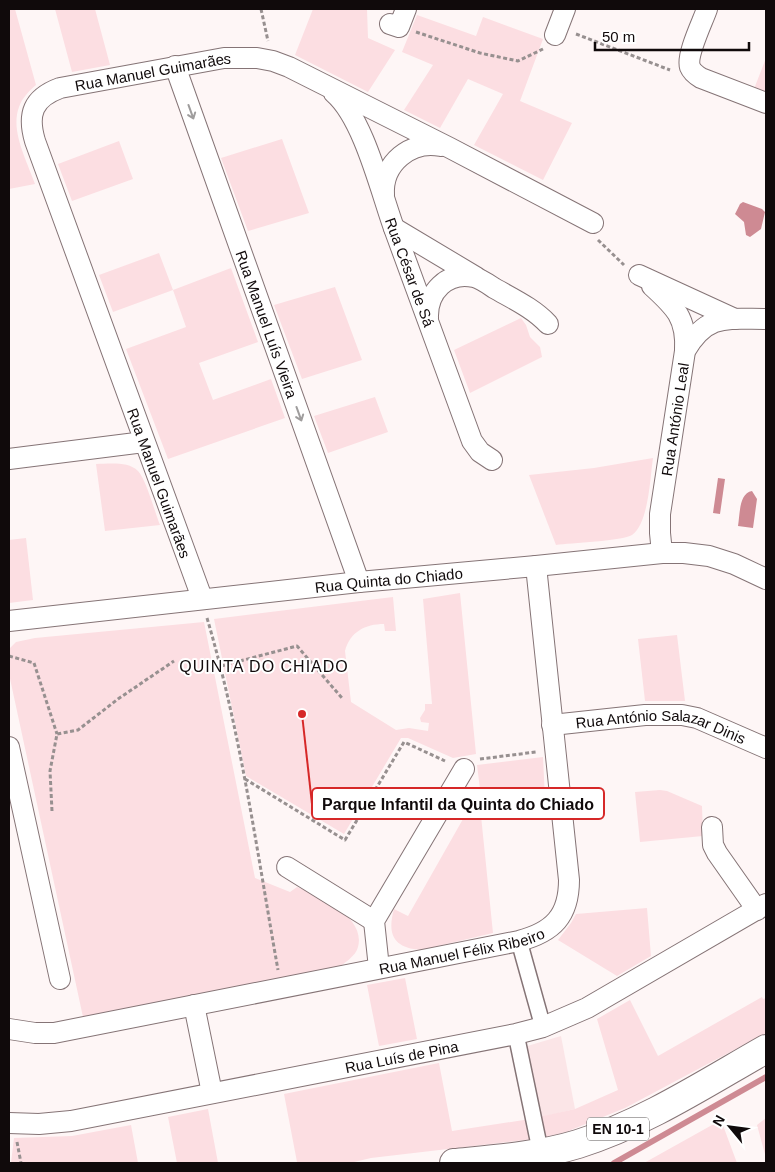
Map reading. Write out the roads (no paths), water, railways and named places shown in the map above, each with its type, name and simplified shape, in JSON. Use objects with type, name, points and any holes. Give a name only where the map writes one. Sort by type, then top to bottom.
[{"type":"main road","name":"EN 10-1","points":[[454,1163],[540,1152],[602,1136],[678,1099],[766,1049]]},
{"type":"street","points":[[555,35],[565,9]]},
{"type":"street","points":[[708,9],[691,52],[690,67],[701,78],[766,103]]},
{"type":"street","name":"Rua Manuel Guimarães","points":[[202,598],[31,130],[31,118],[34,108],[42,99],[50,92],[60,88],[175,66],[234,57],[273,61],[450,148],[593,223]]},
{"type":"street","name":"Rua Manuel Luís Vieira","points":[[175,66],[359,582]]},
{"type":"street","name":"Rua César de Sá","points":[[326,86],[340,98],[357,125],[472,441],[480,452],[492,460]]},
{"type":"street","points":[[384,199],[383,186],[386,173],[395,160],[406,151],[419,146],[434,145],[450,148]]},
{"type":"street","points":[[394,228],[537,312],[548,324]]},
{"type":"street","points":[[685,351],[686,337],[683,323],[677,312],[639,275],[735,319]]},
{"type":"street","points":[[428,320],[428,308],[432,294],[440,285],[451,278],[463,276],[476,277]]},
{"type":"street","name":"Rua António Leal","points":[[662,553],[660,514],[685,351],[694,336],[702,328],[724,319],[766,319]]},
{"type":"street","points":[[9,459],[144,442]]},
{"type":"street","name":"Rua Quinta do Chiado","points":[[9,621],[202,598],[662,553],[709,556],[734,564],[766,579]]},
{"type":"street","name":"Rua Manuel Félix Ribeiro","points":[[9,1029],[35,1034],[54,1033],[519,941],[548,930],[565,908],[569,895],[536,566]]},
{"type":"street","name":"Rua António Salazar Dinis","points":[[552,725],[645,716],[682,715],[697,718],[766,748]]},
{"type":"street","points":[[9,747],[60,979]]},
{"type":"street","points":[[380,968],[374,921],[464,769]]},
{"type":"street","points":[[712,827],[713,845],[717,853],[761,907]]},
{"type":"street","points":[[287,867],[374,921]]},
{"type":"street","name":"Rua Luís de Pina","points":[[9,1123],[39,1124],[71,1121],[516,1034],[543,1027],[587,1008],[761,907]]},
{"type":"street","points":[[519,941],[543,1027]]},
{"type":"street","points":[[194,1005],[212,1093]]},
{"type":"street","points":[[516,1034],[538,1140]]},
{"type":"waterway","points":[[614,1163],[766,1077]]},
{"type":"place","name":"Parque Infantil da Quinta do Chiado","points":[[302,714]]},
{"type":"district","name":"QUINTA DO CHIADO","points":[[264,666]]}]
